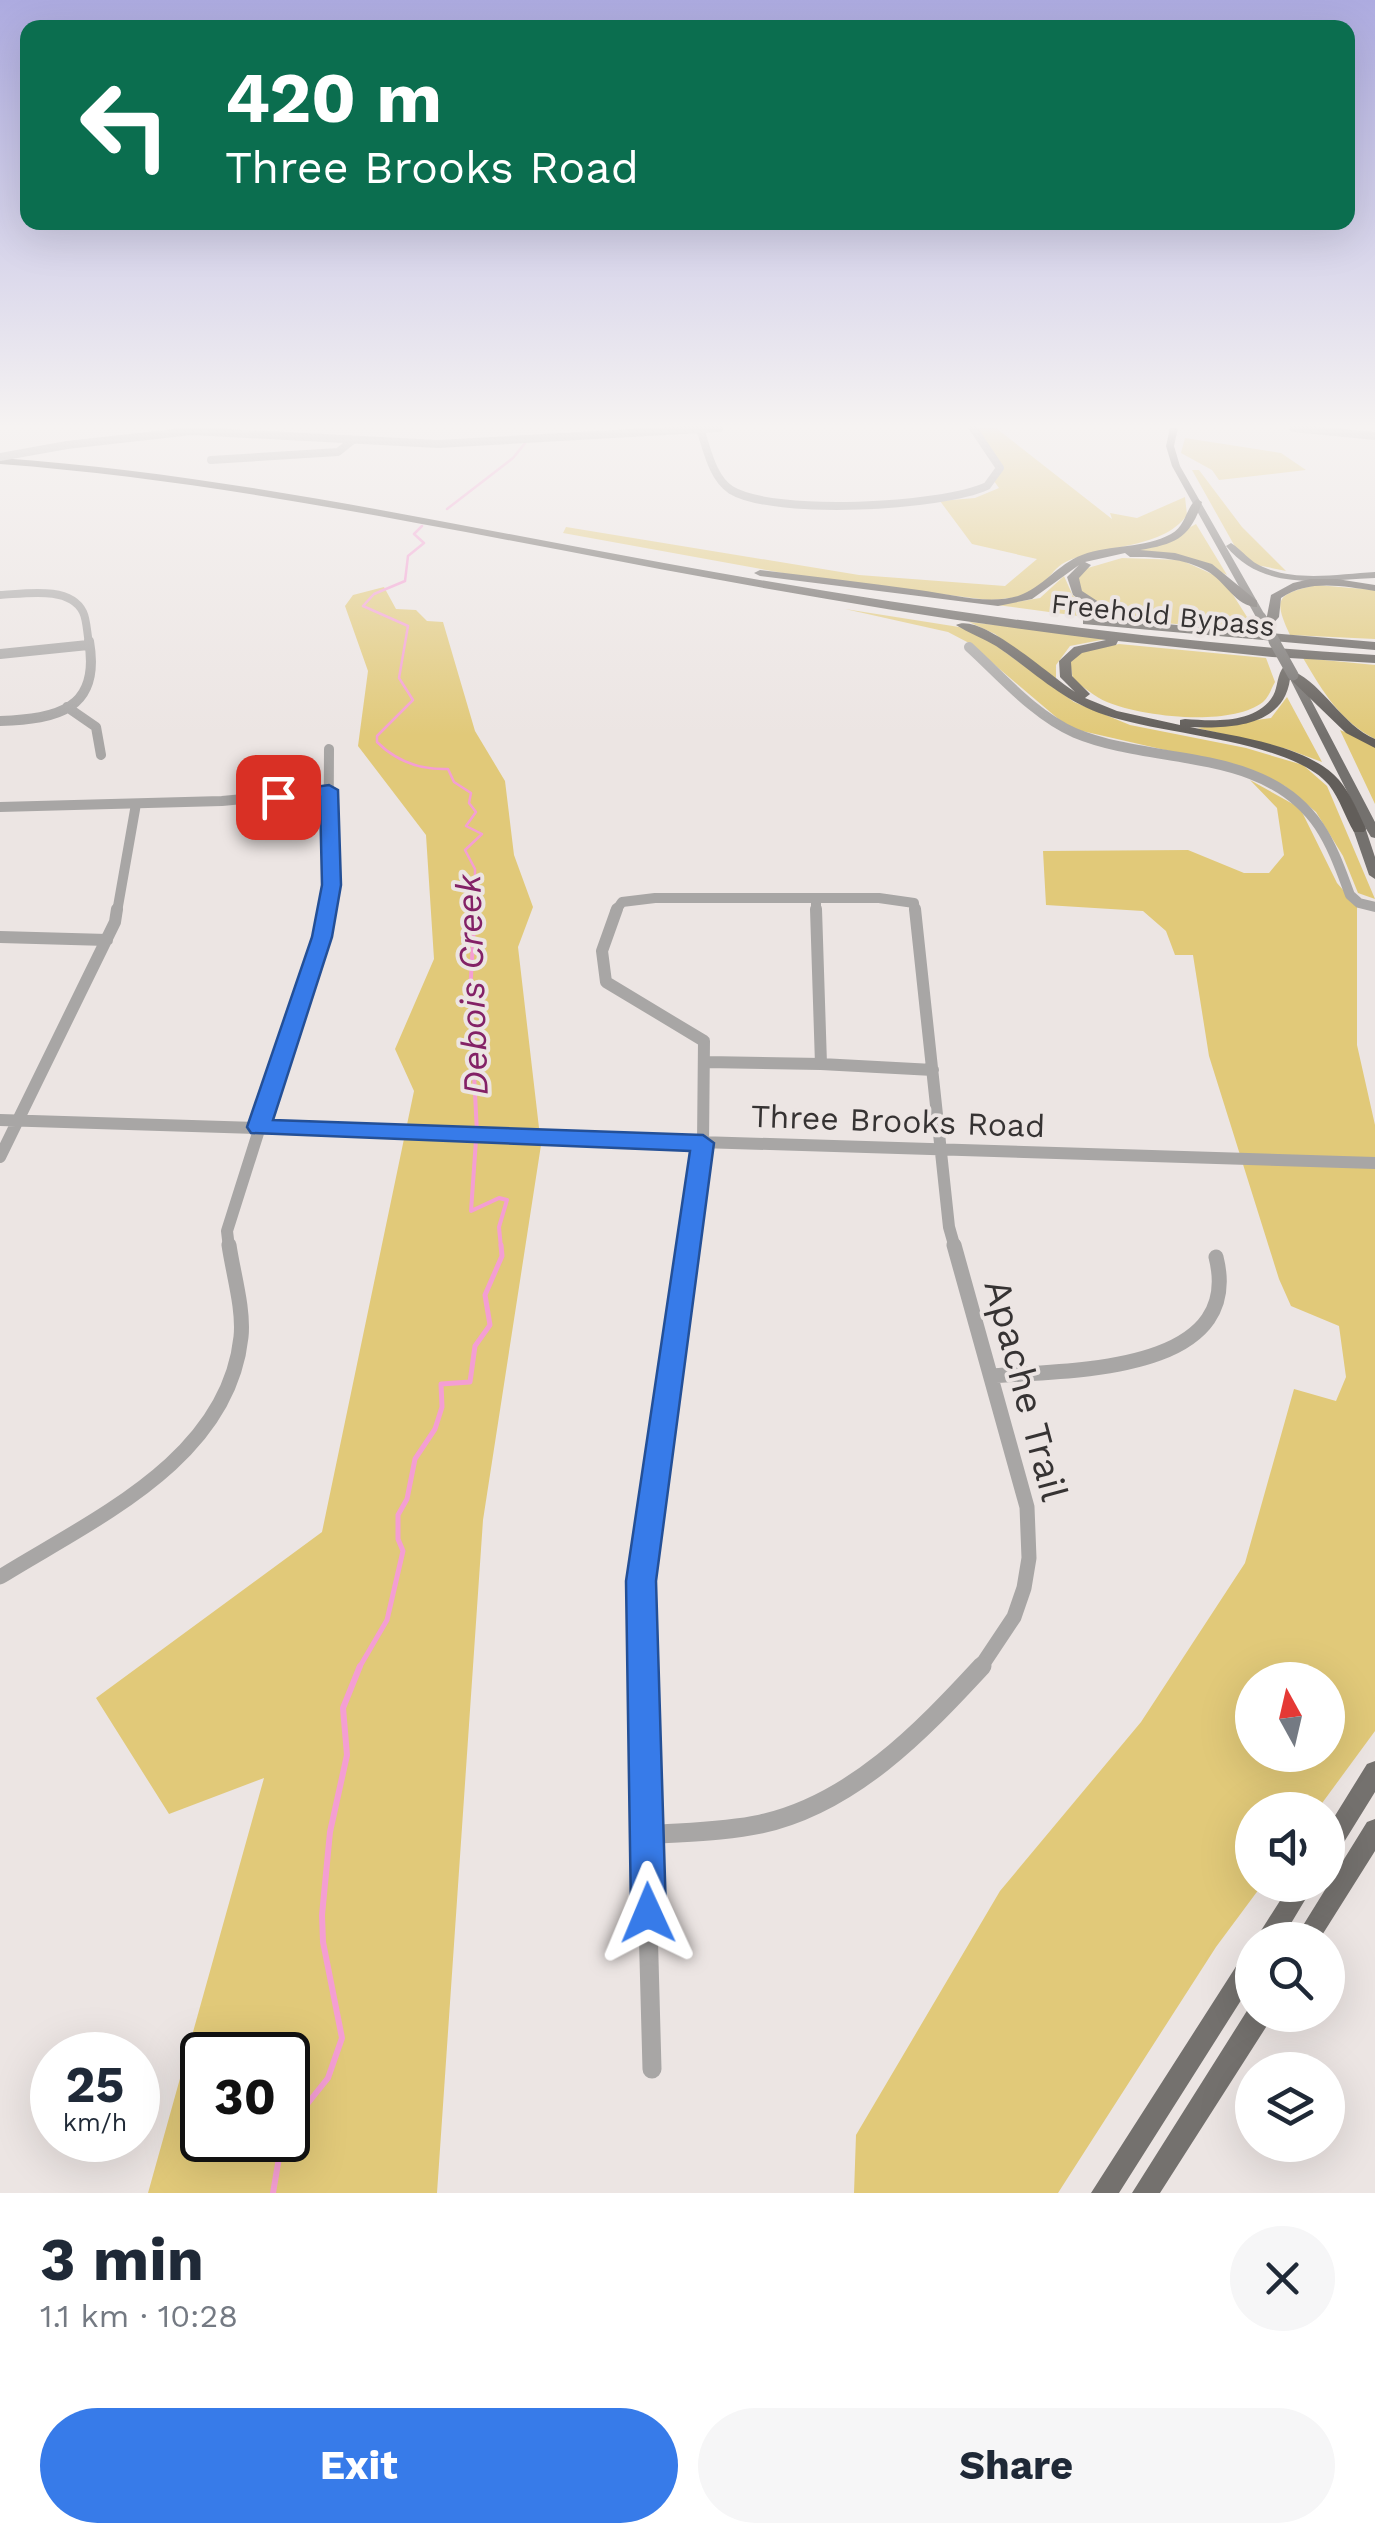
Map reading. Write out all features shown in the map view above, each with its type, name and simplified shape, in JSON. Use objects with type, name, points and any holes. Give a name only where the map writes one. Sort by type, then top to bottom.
[{"type":"highway","name":"Freehold Bypass","points":[[477,530],[884,605],[1162,642],[1375,661]]},
{"type":"highway","name":"Freehold Bypass","points":[[526,530],[906,597],[1214,634],[1375,644]]},
{"type":"highway","points":[[760,574],[974,601],[1010,602],[1039,592],[1082,559],[1183,530]]},
{"type":"highway","points":[[1214,634],[1136,620],[1101,609],[1077,593],[1073,577],[1083,566],[1106,558],[1132,554],[1172,557],[1211,568],[1238,596],[1253,604]]},
{"type":"highway","points":[[1266,620],[1274,600],[1292,587],[1330,583],[1375,588]]},
{"type":"highway","points":[[884,605],[984,633],[1073,697],[1112,714],[1307,762],[1338,786],[1359,829]]},
{"type":"highway","points":[[1162,642],[1087,646],[1068,657],[1064,672],[1080,691],[1113,708],[1162,720],[1203,724],[1236,721],[1264,712],[1282,692],[1288,672],[1314,691],[1339,724],[1375,744]]},
{"type":"main road","points":[[1213,530],[1253,604],[1266,620],[1288,672],[1346,772],[1375,834]]},
{"type":"main road","points":[[1216,535],[1239,558],[1264,571],[1285,576],[1375,576]]},
{"type":"main road","points":[[1362,812],[1357,819],[1359,829],[1375,875]]},
{"type":"main road","points":[[1345,1820],[1375,1772]]},
{"type":"main road","points":[[1317,1922],[1375,1830]]},
{"type":"main road","points":[[1104,2193],[1235,1989]]},
{"type":"main road","points":[[1145,2193],[1247,2032]]},
{"type":"street","points":[[0,595],[46,594],[72,600],[83,612],[91,684],[67,707],[38,717],[0,721]]},
{"type":"street","points":[[0,654],[88,646]]},
{"type":"street","points":[[969,647],[1036,708],[1068,730],[1110,744],[1244,773],[1291,796],[1318,823],[1350,895],[1364,906],[1375,908]]},
{"type":"street","points":[[67,707],[96,728],[101,756]]},
{"type":"street","points":[[0,1577],[154,1479],[196,1438],[217,1409],[236,1366],[242,1334],[227,1231],[329,910],[329,749]]},
{"type":"street","points":[[0,807],[251,800],[329,790]]},
{"type":"street","points":[[0,1157],[107,940],[121,900],[136,804]]},
{"type":"street","points":[[652,2069],[641,1581],[703,1143],[706,1062],[704,1041],[692,1030],[606,982],[601,971],[608,919],[622,902],[655,898],[816,898],[821,1064]]},
{"type":"street","name":"Apache Trail","points":[[646,1835],[758,1826],[838,1796],[901,1748],[981,1667],[1000,1642],[1024,1588],[1030,1528],[1023,1487],[952,1243],[914,903],[816,898]]},
{"type":"street","points":[[0,937],[107,940]]},
{"type":"street","points":[[706,1062],[933,1070]]},
{"type":"street","name":"Three Brooks Road","points":[[0,1120],[1375,1163]]},
{"type":"street","points":[[991,1376],[1134,1363],[1177,1349],[1202,1328],[1220,1294],[1222,1284],[1216,1257]]},
{"type":"shaded area","points":[[586,530],[859,575],[1005,586],[1037,559],[972,544],[962,530],[1170,530],[1146,541],[1076,558],[1062,564],[1029,593],[989,600],[810,578],[563,533]]},
{"type":"shaded area","points":[[1185,530],[1200,530],[1227,575],[1175,556],[1119,551],[1162,543]]},
{"type":"shaded area","points":[[1226,530],[1245,530],[1286,571],[1252,564],[1238,552]]},
{"type":"shaded area","points":[[1122,558],[1181,560],[1223,579],[1254,628],[1138,619],[1096,603],[1078,590],[1077,575],[1081,570]]},
{"type":"shaded area","points":[[1064,576],[1073,596],[1130,623],[997,605],[1040,598]]},
{"type":"shaded area","points":[[1317,585],[1375,590],[1375,639],[1290,635],[1281,612],[1282,599]]},
{"type":"shaded area","points":[[384,587],[396,609],[416,610],[427,621],[443,622],[475,731],[505,781],[514,855],[533,907],[518,947],[541,1145],[483,1520],[437,2193],[148,2193],[157,2162],[160,2162],[180,2079],[180,2162],[310,2162],[310,2032],[193,2032],[264,1778],[169,1814],[96,1698],[322,1532],[414,1091],[395,1049],[434,959],[426,835],[358,746],[368,671],[345,606],[353,595]]},
{"type":"shaded area","points":[[845,609],[959,627],[987,639],[1074,702],[1130,725],[1246,748],[1303,765],[1327,786],[1375,899],[1358,893],[1343,856],[1316,812],[1285,786],[1235,766],[1069,728],[969,643],[948,632]]},
{"type":"shaded area","points":[[969,622],[1111,638],[1070,646],[1056,665],[1056,680],[995,634]]},
{"type":"shaded area","points":[[1119,644],[1266,658],[1275,682],[1263,702],[1230,715],[1186,717],[1142,712],[1103,700],[1073,680],[1070,662],[1078,652]]},
{"type":"shaded area","points":[[1303,658],[1375,665],[1375,739],[1342,714]]},
{"type":"shaded area","points":[[1287,697],[1322,762],[1287,749],[1197,728],[1271,718]]},
{"type":"shaded area","points":[[1340,730],[1375,744],[1375,804]]},
{"type":"shaded area","points":[[1250,780],[1300,808],[1337,883],[1357,906],[1357,1045],[1375,1125],[1375,1731],[1345,1772],[1345,1662],[1235,1662],[1235,1772],[1345,1772],[1330,1792],[1235,1792],[1235,1902],[1249,1902],[1216,1947],[1058,2193],[854,2193],[856,2135],[1000,1891],[1141,1722],[1245,1563],[1294,1389],[1336,1401],[1346,1377],[1339,1326],[1291,1306],[1279,1279],[1209,1056],[1193,955],[1175,955],[1166,931],[1143,911],[1046,905],[1043,851],[1188,850],[1244,873],[1269,873],[1284,855],[1277,808]]},
{"type":"waterway","name":"Debois Creek","points":[[418,530],[414,534],[424,543],[408,556],[405,581],[374,594],[363,606],[408,626],[399,678],[413,700],[377,736],[377,742],[410,763],[448,769],[454,782],[471,793],[469,803],[476,812],[466,826],[482,834],[465,850],[475,869],[475,909]]},
{"type":"waterway","name":"Debois Creek","points":[[475,909],[470,993],[477,1133]]},
{"type":"waterway","name":"Debois Creek","points":[[476,1140],[471,1211],[499,1198],[507,1200],[499,1227],[501,1248]]},
{"type":"waterway","name":"Debois Creek","points":[[360,1667],[387,1620],[403,1551],[398,1539],[398,1515],[407,1499],[415,1459],[435,1429],[442,1407],[441,1384],[470,1382],[475,1346],[490,1325],[485,1295],[502,1256],[501,1245]]},
{"type":"waterway","name":"Debois Creek","points":[[310,2100],[328,2078],[342,2038],[323,1942],[322,1915],[330,1832],[347,1755],[343,1708],[360,1667]]},
{"type":"waterway","name":"Debois Creek","points":[[273,2193],[278,2162]]},
{"type":"route","points":[[278,797],[329,790],[332,885],[322,937],[259,1127],[703,1143],[641,1581],[648,1913]]}]
